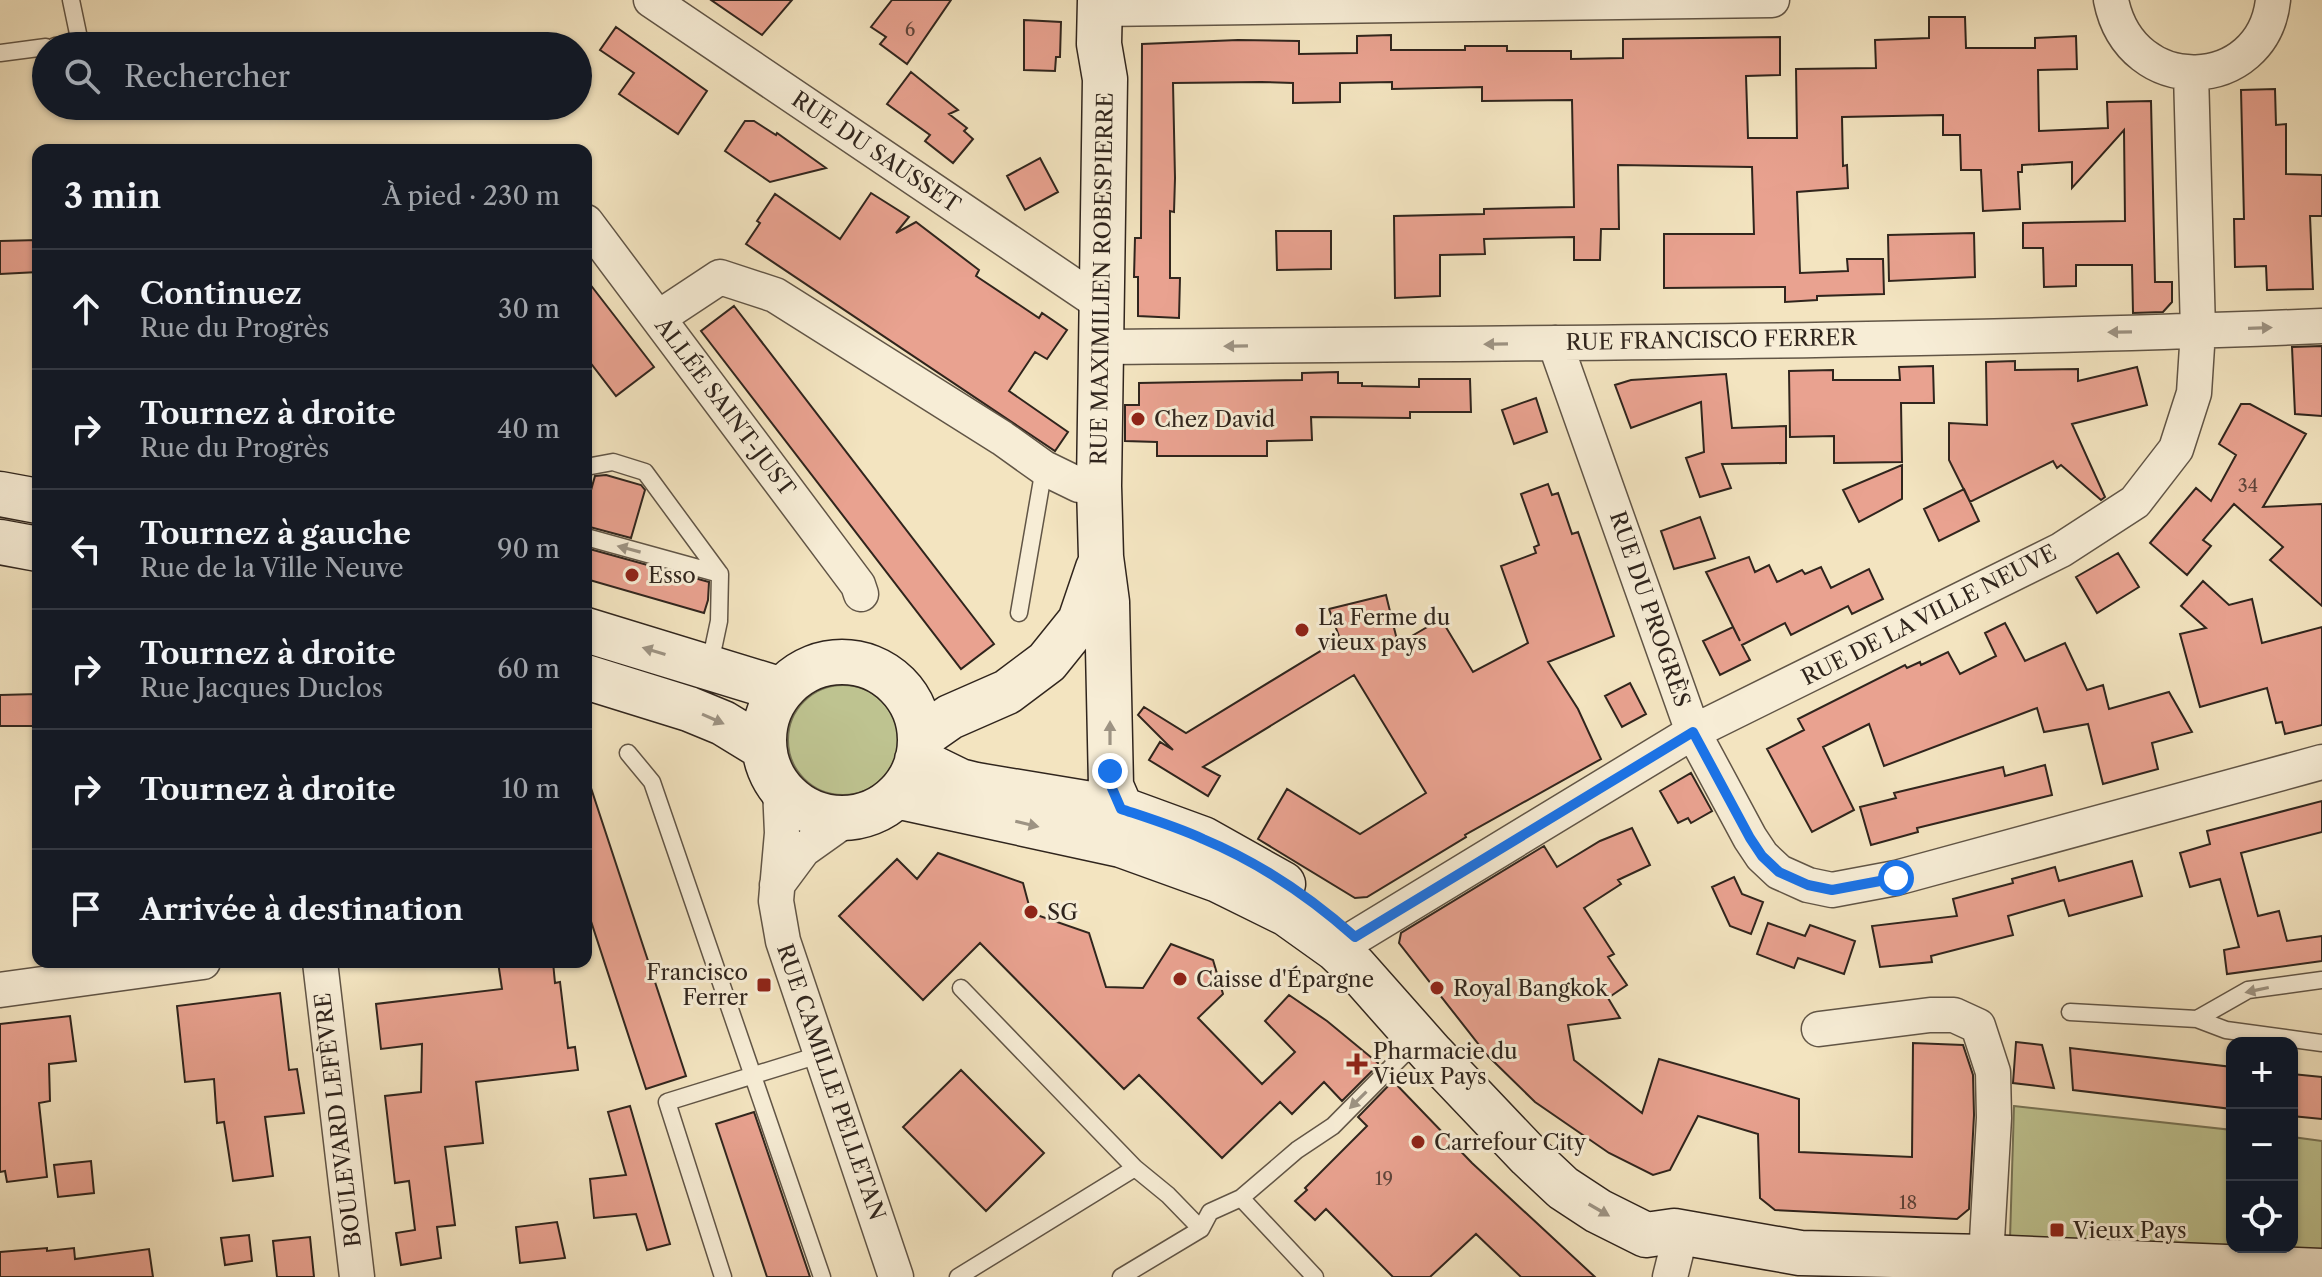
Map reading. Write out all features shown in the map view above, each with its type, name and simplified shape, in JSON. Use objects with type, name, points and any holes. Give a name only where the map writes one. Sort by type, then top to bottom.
[{"type":"main road","name":"RUE MAXIMILIEN ROBESPIERRE","points":[[1100,5],[1099,44],[1105,79],[1099,486],[1101,557],[1107,602],[1111,786],[1121,809]]},
{"type":"main road","points":[[0,494],[32,500]]},
{"type":"main road","points":[[0,542],[32,548]]},
{"type":"main road","name":"RUE MAXIMILIEN ROBESPIERRE","points":[[911,765],[950,717],[993,699],[1027,679],[1065,643],[1084,611],[1101,557]]},
{"type":"main road","points":[[592,632],[782,690]]},
{"type":"main road","points":[[845,662],[869,667],[890,678],[906,696],[916,716],[911,765],[869,813],[848,818],[810,812],[793,802],[780,788],[769,767],[764,748],[766,721],[782,690],[799,675],[821,665],[845,662]]},
{"type":"main road","points":[[592,679],[689,709],[723,723],[764,748]]},
{"type":"main road","name":"RUE MAXIMILIEN ROBESPIERRE","points":[[906,696],[949,701],[993,699]]},
{"type":"main road","points":[[911,765],[976,785],[1121,809],[1203,839],[1229,852],[1317,906],[1345,943],[1426,1033],[1543,1140],[1648,1204],[1678,1232],[1800,1253],[1986,1257],[2322,1271]]},
{"type":"main road","points":[[911,765],[1246,893],[1345,943]]},
{"type":"street","name":"RUE DU SAUSSET","points":[[651,0],[1101,304]]},
{"type":"street","points":[[1100,5],[1772,0]]},
{"type":"street","points":[[2111,0],[2115,19],[2127,41],[2145,58],[2167,69],[2191,73],[2218,69],[2242,57],[2260,37],[2273,0]]},
{"type":"street","name":"RUE DE LA VILLE NEUVE","points":[[1345,943],[1693,732],[2061,550],[2135,502],[2176,449],[2194,393],[2198,331],[2191,73]]},
{"type":"street","name":"ALLÉE SAINT-JUST","points":[[592,230],[858,585],[861,594]]},
{"type":"street","points":[[658,318],[720,277],[775,295],[1002,438],[1044,468],[1079,485],[1099,486]]},
{"type":"street","name":"RUE FRANCISCO FERRER","points":[[1100,347],[1555,343],[2322,326]]},
{"type":"street","name":"RUE DU PROGRÈS","points":[[1555,343],[1693,732],[1762,856],[1792,878],[1832,890],[1896,878],[2322,762]]},
{"type":"street","name":"RUE CAMILLE PELLETAN","points":[[780,788],[782,833],[776,886],[783,941],[896,1277]]},
{"type":"street","points":[[776,886],[803,850],[848,818]]},
{"type":"street","points":[[0,990],[160,968]]},
{"type":"street","name":"BOULEVARD LEFÈVRE","points":[[321,968],[357,1277]]},
{"type":"street","points":[[1819,1029],[1930,1015],[1954,1015],[1978,1026],[1993,1072],[1994,1118],[1986,1257]]},
{"type":"street","points":[[1670,1277],[1678,1232]]},
{"type":"lane","points":[[71,0],[78,32]]},
{"type":"lane","points":[[0,53],[32,49]]},
{"type":"lane","points":[[592,466],[613,462],[645,472],[720,574],[719,621],[708,669]]},
{"type":"lane","points":[[1019,613],[1044,468]]},
{"type":"lane","points":[[592,539],[720,574]]},
{"type":"lane","points":[[628,753],[652,782],[822,1277]]},
{"type":"lane","points":[[2197,1019],[2248,990],[2322,980]]},
{"type":"lane","points":[[961,988],[1135,1168],[1168,1195],[1201,1229]]},
{"type":"lane","points":[[2070,1012],[2197,1019],[2226,1030],[2322,1043]]},
{"type":"lane","points":[[1121,1277],[1201,1229],[1210,1212],[1241,1198],[1297,1150],[1333,1126],[1426,1033]]},
{"type":"lane","points":[[723,1277],[667,1102],[822,1054]]},
{"type":"lane","points":[[958,1277],[1135,1168]]},
{"type":"lane","points":[[1241,1198],[1315,1277]]},
{"type":"green space","points":[[843,685],[864,689],[882,701],[894,719],[898,740],[894,761],[882,779],[864,791],[843,795],[822,791],[804,779],[792,761],[788,740],[792,719],[804,701],[822,689]]},
{"type":"green space","points":[[2014,1106],[2226,1129],[2226,1249],[2010,1239]]},
{"type":"green space","points":[[2298,1138],[2322,1141],[2322,1253],[2298,1252]]},
{"type":"building","points":[[711,0],[792,0],[762,35]]},
{"type":"building","points":[[892,0],[951,0],[907,64],[880,44],[886,37],[871,27]]},
{"type":"building","points":[[1929,17],[1965,17],[1966,48],[2035,48],[2035,38],[2076,36],[2077,69],[2038,70],[2039,131],[2108,128],[2107,102],[2151,101],[2155,282],[2172,282],[2172,302],[2163,312],[2133,313],[2132,265],[2076,265],[2076,286],[2044,287],[2043,248],[2023,248],[2023,223],[2125,221],[2124,130],[2072,188],[2072,162],[2022,165],[2022,172],[2018,172],[2020,209],[1983,211],[1981,170],[1961,170],[1960,135],[1943,135],[1943,115],[1842,117],[1843,166],[1847,165],[1848,188],[1797,192],[1800,273],[1848,271],[1847,259],[1883,259],[1884,294],[1817,296],[1817,300],[1785,302],[1785,287],[1664,288],[1664,234],[1754,234],[1752,167],[1618,165],[1619,229],[1601,229],[1600,260],[1574,260],[1574,237],[1484,239],[1485,254],[1440,255],[1440,296],[1395,298],[1394,216],[1484,214],[1484,209],[1574,207],[1572,100],[1482,101],[1482,87],[1392,89],[1392,82],[1340,83],[1340,102],[1293,103],[1293,83],[1261,82],[1173,83],[1175,178],[1174,212],[1170,211],[1170,278],[1180,278],[1179,318],[1138,316],[1138,277],[1134,277],[1135,238],[1141,238],[1142,44],[1299,41],[1299,54],[1357,53],[1357,36],[1391,35],[1391,50],[1465,50],[1465,46],[1507,46],[1507,51],[1571,51],[1571,59],[1623,58],[1623,39],[1780,37],[1780,75],[1746,76],[1748,138],[1797,138],[1796,69],[1876,68],[1875,40],[1929,38]]},
{"type":"building","points":[[1024,20],[1061,22],[1060,57],[1056,57],[1055,71],[1024,70]]},
{"type":"building","points":[[616,27],[707,91],[678,134],[619,94],[634,73],[600,50]]},
{"type":"building","points":[[911,72],[958,110],[949,114],[967,128],[964,131],[973,139],[953,163],[925,141],[930,135],[887,104]]},
{"type":"building","points":[[2275,89],[2276,125],[2286,124],[2286,174],[2322,175],[2322,216],[2310,216],[2313,289],[2267,290],[2266,266],[2235,267],[2234,219],[2244,219],[2241,90]]},
{"type":"building","points":[[745,121],[754,121],[777,133],[826,168],[770,182],[725,151]]},
{"type":"building","points":[[1040,158],[1058,192],[1025,210],[1007,176]]},
{"type":"building","points":[[871,193],[909,217],[896,233],[916,222],[979,270],[976,276],[1039,318],[1042,313],[1067,330],[1047,359],[1035,352],[1009,391],[1068,432],[1055,451],[746,244],[775,194],[840,239]]},
{"type":"building","points":[[1276,231],[1331,231],[1331,269],[1277,270]]},
{"type":"building","points":[[1974,233],[1975,277],[1889,281],[1888,235]]},
{"type":"building","points":[[32,240],[32,272],[0,274],[0,241]]},
{"type":"building","points":[[592,287],[654,367],[616,396],[592,365]]},
{"type":"building","points":[[734,306],[994,644],[961,669],[701,331]]},
{"type":"building","points":[[2322,346],[2322,416],[2295,414],[2292,347]]},
{"type":"building","points":[[2015,361],[2015,370],[2078,369],[2078,381],[2137,367],[2147,405],[2072,424],[2105,497],[2101,500],[2061,465],[2057,468],[2053,461],[1970,502],[1949,460],[1949,423],[1987,425],[1986,362]]},
{"type":"building","points":[[1933,366],[1934,403],[1901,403],[1902,462],[1834,463],[1834,436],[1790,437],[1789,371],[1833,370],[1833,380],[1900,380],[1899,367]]},
{"type":"building","points":[[1338,372],[1338,383],[1362,383],[1362,386],[1419,387],[1419,379],[1470,379],[1471,412],[1410,412],[1410,418],[1311,417],[1312,440],[1267,441],[1267,456],[1157,456],[1157,442],[1125,441],[1125,405],[1139,405],[1139,383],[1302,380],[1302,373]]},
{"type":"building","points":[[1726,374],[1732,428],[1786,426],[1786,463],[1722,464],[1731,488],[1700,497],[1686,458],[1704,452],[1701,402],[1631,428],[1615,385],[1631,380]]},
{"type":"building","points":[[1536,398],[1547,432],[1514,444],[1502,410]]},
{"type":"building","points":[[2241,404],[2250,404],[2306,434],[2263,507],[2322,504],[2322,606],[2270,560],[2283,547],[2234,504],[2203,540],[2211,546],[2187,575],[2150,543],[2196,488],[2211,501],[2236,455],[2219,444]]},
{"type":"building","points":[[1902,465],[1902,499],[1859,522],[1843,490]]},
{"type":"building","points":[[606,475],[641,485],[645,490],[631,538],[592,528],[595,476]]},
{"type":"building","points":[[1548,484],[1552,495],[1558,493],[1572,534],[1578,532],[1614,636],[1548,662],[1578,709],[1601,759],[1465,835],[1367,897],[1355,898],[1258,839],[1287,789],[1360,834],[1426,793],[1354,675],[1203,767],[1220,776],[1208,796],[1149,760],[1160,742],[1173,750],[1138,715],[1144,707],[1186,733],[1340,639],[1329,609],[1386,595],[1398,644],[1441,619],[1473,672],[1528,643],[1501,566],[1536,553],[1534,547],[1539,545],[1521,494]]},
{"type":"building","points":[[1964,489],[1979,521],[1939,541],[1924,509]]},
{"type":"building","points":[[1700,517],[1715,558],[1674,569],[1661,531]]},
{"type":"building","points":[[592,550],[709,582],[704,613],[592,581]]},
{"type":"building","points":[[2118,553],[2139,587],[2097,613],[2076,577]]},
{"type":"building","points":[[1749,557],[1755,572],[1769,565],[1777,582],[1802,570],[1805,574],[1821,567],[1831,588],[1869,569],[1883,599],[1852,614],[1848,606],[1791,635],[1785,623],[1742,645],[1750,660],[1720,675],[1703,641],[1733,627],[1740,641],[1706,572]]},
{"type":"building","points":[[2203,581],[2229,605],[2252,599],[2262,643],[2322,627],[2322,725],[2285,734],[2282,722],[2276,723],[2267,688],[2200,707],[2180,634],[2206,628],[2181,606]]},
{"type":"building","points":[[2005,623],[2025,661],[2065,643],[2087,690],[2103,685],[2109,709],[2169,692],[2192,732],[2152,743],[2158,769],[2103,784],[2088,724],[2044,732],[2037,708],[1884,766],[1869,724],[1823,747],[1854,810],[1812,832],[1767,749],[1804,730],[1798,719],[1905,665],[1907,668],[1920,662],[1921,665],[1948,652],[1960,674],[1996,656],[1985,633]]},
{"type":"building","points":[[1630,683],[1646,714],[1622,727],[1605,696]]},
{"type":"building","points":[[32,694],[32,726],[0,726],[0,695]]},
{"type":"building","points":[[2045,765],[2052,795],[1917,828],[1918,832],[1871,845],[1860,807],[1896,798],[1894,793],[2003,767],[2005,776]]},
{"type":"building","points":[[1691,773],[1712,811],[1691,823],[1688,818],[1678,823],[1660,791]]},
{"type":"building","points":[[592,791],[686,1076],[646,1089],[592,924]]},
{"type":"building","points":[[2322,801],[2322,832],[2241,853],[2258,916],[2279,911],[2287,941],[2322,936],[2322,961],[2227,974],[2224,950],[2239,947],[2220,879],[2190,887],[2180,853],[2210,844],[2207,831]]},
{"type":"building","points":[[1632,828],[1650,865],[1618,880],[1621,884],[1584,908],[1614,954],[1608,957],[1627,985],[1608,998],[1620,1018],[1568,1025],[1574,1060],[1642,1113],[1659,1059],[1799,1099],[1799,1152],[1912,1157],[1913,1043],[1963,1045],[1973,1075],[1969,1209],[1957,1219],[1775,1210],[1760,1198],[1758,1134],[1698,1116],[1670,1170],[1653,1175],[1609,1153],[1535,1102],[1487,1055],[1399,943],[1401,933],[1544,846],[1557,867],[1600,841]]},
{"type":"building","points":[[938,853],[1023,883],[1031,913],[1089,933],[1106,987],[1143,988],[1171,944],[1213,960],[1223,994],[1198,1018],[1262,1084],[1295,1052],[1265,1021],[1289,995],[1327,1021],[1378,1063],[1377,1066],[1342,1101],[1324,1082],[1292,1114],[1280,1102],[1222,1158],[1139,1075],[1124,1089],[980,943],[923,1000],[839,916],[897,859],[917,879]]},
{"type":"building","points":[[2132,861],[2142,896],[2069,916],[2064,900],[2008,916],[2013,935],[1931,956],[1932,962],[1880,967],[1872,926],[1957,916],[1953,899],[2013,883],[2012,879],[2055,867],[2059,881]]},
{"type":"building","points":[[1734,877],[1742,894],[1763,902],[1751,934],[1730,926],[1712,887]]},
{"type":"building","points":[[1768,923],[1805,936],[1810,925],[1855,941],[1844,974],[1798,958],[1794,968],[1757,954]]},
{"type":"building","points":[[499,968],[554,968],[555,983],[560,982],[568,1048],[575,1047],[578,1070],[476,1082],[483,1143],[445,1147],[455,1225],[437,1227],[441,1258],[401,1265],[396,1233],[415,1230],[409,1181],[395,1183],[385,1096],[421,1092],[422,1044],[381,1049],[376,1004],[502,989]]},
{"type":"building","points":[[280,993],[289,1070],[297,1069],[304,1113],[265,1117],[273,1176],[233,1181],[224,1122],[217,1123],[214,1079],[185,1082],[177,1006]]},
{"type":"building","points":[[70,1016],[76,1061],[49,1064],[50,1101],[39,1103],[47,1177],[7,1182],[5,1171],[0,1172],[0,1024]]},
{"type":"building","points":[[2016,1042],[2042,1045],[2054,1088],[2013,1083]]},
{"type":"building","points":[[2070,1048],[2226,1066],[2226,1108],[2073,1090]]},
{"type":"building","points":[[961,1070],[1044,1153],[986,1211],[903,1127]]},
{"type":"building","points":[[2298,1075],[2322,1077],[2322,1119],[2298,1117]]},
{"type":"building","points":[[1393,1081],[1472,1163],[1595,1277],[1521,1277],[1476,1234],[1430,1277],[1393,1277],[1326,1209],[1315,1220],[1295,1201],[1367,1126],[1358,1117]]},
{"type":"building","points":[[630,1106],[670,1244],[647,1250],[636,1214],[594,1218],[590,1179],[626,1175],[608,1112]]},
{"type":"building","points":[[754,1112],[810,1277],[767,1277],[716,1124]]},
{"type":"building","points":[[91,1161],[94,1193],[58,1197],[54,1165]]},
{"type":"building","points":[[557,1222],[565,1258],[520,1263],[516,1227]]},
{"type":"building","points":[[249,1235],[252,1261],[225,1265],[221,1238]]},
{"type":"building","points":[[310,1237],[314,1277],[277,1277],[273,1241]]},
{"type":"building","points":[[47,1248],[47,1251],[74,1248],[75,1259],[149,1249],[153,1277],[0,1277],[0,1252]]},
{"type":"place","name":"Chez David","points":[[1138,419]]},
{"type":"place","name":"Esso","points":[[632,575]]},
{"type":"place","name":"La Ferme du vieux pays","points":[[1302,630]]},
{"type":"place","name":"SG","points":[[1031,912]]},
{"type":"place","name":"Caisse d'Épargne","points":[[1180,979]]},
{"type":"place","name":"Francisco Ferrer","points":[[764,985]]},
{"type":"place","name":"Royal Bangkok","points":[[1437,988]]},
{"type":"place","name":"Pharmacie du Vieux Pays","points":[[1357,1064]]},
{"type":"place","name":"Carrefour City","points":[[1418,1142]]},
{"type":"place","name":"Vieux Pays","points":[[2057,1230]]},
{"type":"route","points":[[1110,771],[1111,786],[1121,809],[1203,839],[1229,852],[1317,906],[1355,937],[1693,732],[1750,838],[1762,856],[1779,872],[1808,885],[1832,890],[1896,878]]}]
